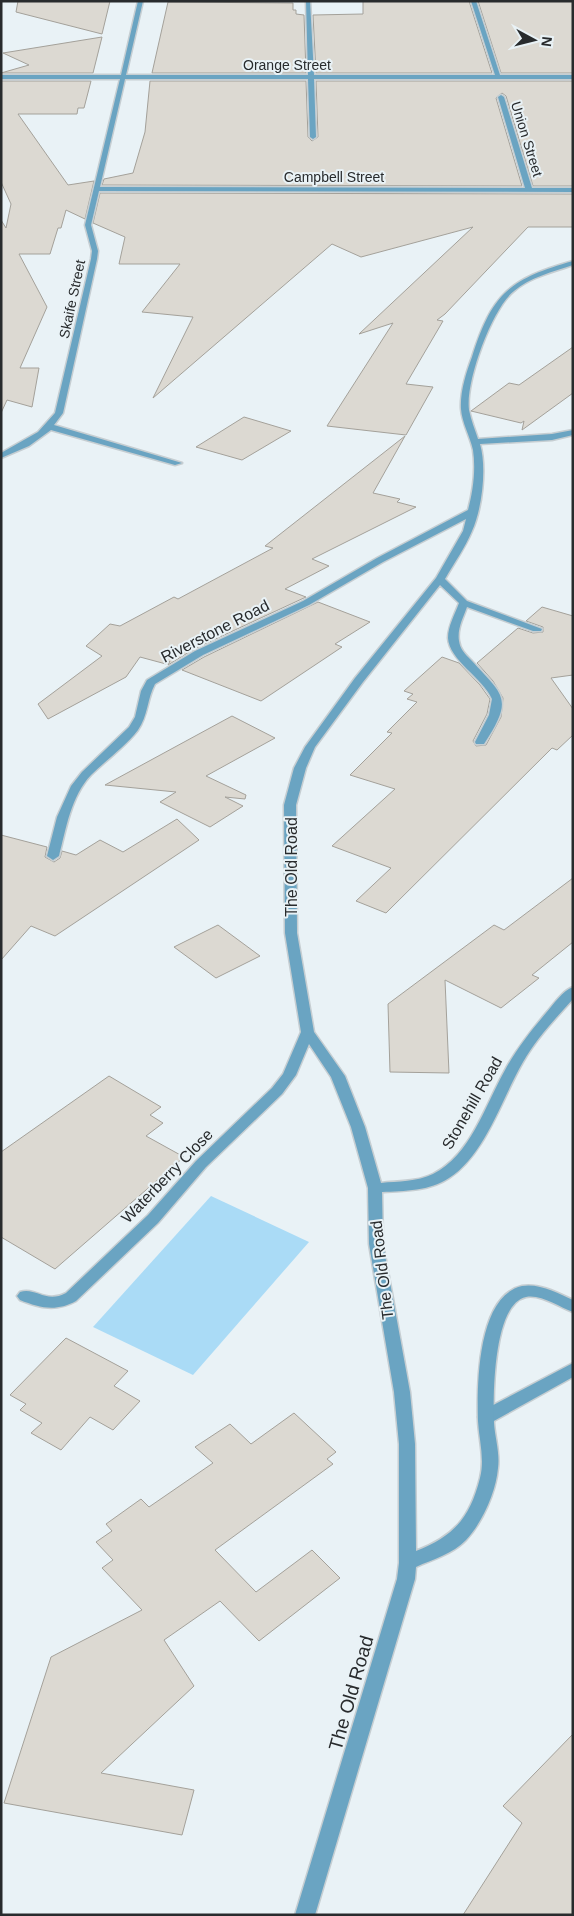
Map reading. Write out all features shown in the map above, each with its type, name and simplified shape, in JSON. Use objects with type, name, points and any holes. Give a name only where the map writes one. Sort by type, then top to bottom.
[{"type":"street","name":"Skaife Street","points":[[51,427],[59,413],[94,259],[95,251],[88,225],[121,78],[141,1]]},
{"type":"street","points":[[308,1],[313,138]]},
{"type":"street","points":[[473,1],[498,77]]},
{"type":"street","name":"Orange Street","points":[[1,77],[573,77]]},
{"type":"street","name":"Union Street","points":[[501,97],[529,189]]},
{"type":"street","name":"Campbell Street","points":[[95,190],[573,190]]},
{"type":"street","name":"The Old Road","points":[[305,1915],[331,1834],[406,1579],[408,1563],[407,1444],[402,1392],[376,1244],[375,1188],[358,1127],[338,1076],[308,1032],[291,933],[290,805],[300,768],[310,747],[328,721],[440,579],[468,531],[478,489],[475,442],[465,409],[469,378],[484,330],[496,308],[510,290],[529,278],[573,263]]},
{"type":"street","points":[[1,456],[34,440],[51,427],[178,463]]},
{"type":"street","points":[[475,442],[552,437],[573,432]]},
{"type":"street","name":"Riverstone Road","points":[[53,856],[63,816],[78,786],[86,774],[133,729],[140,717],[146,691],[151,682],[199,653],[306,603],[380,560],[474,511]]},
{"type":"street","points":[[440,579],[464,603],[537,629]]},
{"type":"street","points":[[464,603],[454,635],[454,643],[457,651],[494,690],[498,700],[498,711],[480,742]]},
{"type":"street","name":"Stonehill Road","points":[[375,1188],[418,1185],[445,1175],[466,1155],[517,1060],[539,1028],[573,991]]},
{"type":"street","name":"Waterberry Close","points":[[25,1296],[47,1305],[55,1305],[71,1297],[153,1218],[201,1164],[277,1091],[289,1075],[308,1032]]},
{"type":"street","points":[[408,1563],[452,1542],[465,1529],[486,1487],[490,1469],[486,1417],[490,1347],[495,1324],[506,1303],[524,1291],[535,1292],[573,1306]]},
{"type":"street","points":[[486,1417],[573,1369]]},
{"type":"shaded area","points":[[211,1196],[309,1242],[193,1375],[93,1327]]},
{"type":"building","points":[[18,1],[110,1],[102,34],[16,12]]},
{"type":"building","points":[[363,1],[469,1],[492,73],[316,73],[313,15],[363,14]]},
{"type":"building","points":[[478,1],[573,1],[573,73],[501,73]]},
{"type":"building","points":[[168,2],[293,3],[293,10],[296,10],[296,14],[304,15],[306,73],[152,73]]},
{"type":"building","points":[[102,37],[93,73],[1,73],[29,65],[3,53]]},
{"type":"building","points":[[1,81],[91,81],[84,108],[78,108],[77,114],[18,114],[68,185],[94,181],[85,219],[66,210],[50,254],[19,254],[47,307],[20,368],[39,368],[32,407],[7,400],[1,413],[1,220],[6,228],[11,204],[1,182]]},
{"type":"building","points":[[150,81],[306,81],[308,137],[312,141],[318,137],[316,81],[573,81],[573,186],[533,186],[506,96],[502,93],[496,98],[522,186],[102,185],[104,179],[133,173],[145,132]]},
{"type":"building","points":[[100,193],[573,194],[573,227],[528,227],[445,314],[437,320],[443,321],[406,384],[433,387],[406,435],[327,426],[393,323],[359,334],[473,227],[361,257],[332,244],[153,398],[193,317],[142,312],[180,264],[119,264],[125,237],[93,223]]},
{"type":"building","points":[[573,347],[573,393],[522,430],[524,421],[521,423],[471,411],[509,383],[519,385]]},
{"type":"building","points":[[244,417],[291,431],[242,460],[196,447]]},
{"type":"building","points":[[405,436],[373,493],[400,499],[397,502],[416,507],[312,559],[329,566],[285,589],[306,597],[194,649],[168,665],[170,661],[166,664],[140,657],[126,677],[48,719],[38,704],[102,656],[86,646],[110,624],[120,626],[174,597],[178,599],[273,548],[265,546]]},
{"type":"building","points":[[318,602],[370,622],[335,644],[342,647],[261,701],[182,670],[204,657]]},
{"type":"building","points":[[542,607],[573,616],[573,675],[551,678],[573,709],[573,735],[557,750],[552,748],[386,913],[356,901],[391,868],[332,846],[395,789],[350,775],[392,733],[387,732],[417,702],[407,699],[413,694],[404,691],[442,657],[459,663],[480,685],[490,699],[487,714],[473,741],[476,746],[486,745],[501,717],[503,698],[493,681],[477,663],[518,628],[533,633],[543,632],[543,627],[526,621]]},
{"type":"building","points":[[232,716],[275,738],[206,776],[246,795],[245,799],[225,797],[243,806],[210,827],[160,802],[176,792],[105,785]]},
{"type":"building","points":[[177,819],[199,840],[55,936],[31,926],[1,960],[1,835],[47,847],[45,857],[54,862],[60,858],[62,851],[76,855],[100,840],[123,852]]},
{"type":"building","points":[[573,878],[573,942],[532,975],[539,978],[501,1008],[445,980],[449,1073],[390,1072],[388,1004],[494,925],[504,930]]},
{"type":"building","points":[[218,925],[260,956],[216,978],[174,947]]},
{"type":"building","points":[[109,1076],[161,1107],[150,1115],[163,1123],[146,1136],[184,1157],[55,1269],[1,1237],[1,1152]]},
{"type":"building","points":[[66,1338],[128,1371],[114,1386],[140,1401],[113,1430],[90,1417],[61,1450],[31,1433],[42,1423],[20,1410],[26,1404],[10,1395]]},
{"type":"building","points":[[294,1413],[336,1452],[327,1459],[333,1464],[215,1550],[256,1592],[312,1550],[340,1578],[259,1641],[220,1601],[164,1640],[194,1686],[101,1773],[194,1790],[182,1835],[4,1803],[51,1657],[142,1610],[102,1568],[113,1560],[96,1542],[112,1531],[106,1524],[141,1499],[149,1507],[213,1463],[195,1447],[230,1424],[251,1444]]},
{"type":"building","points":[[573,1734],[573,1915],[463,1915],[522,1823],[503,1806]]}]
